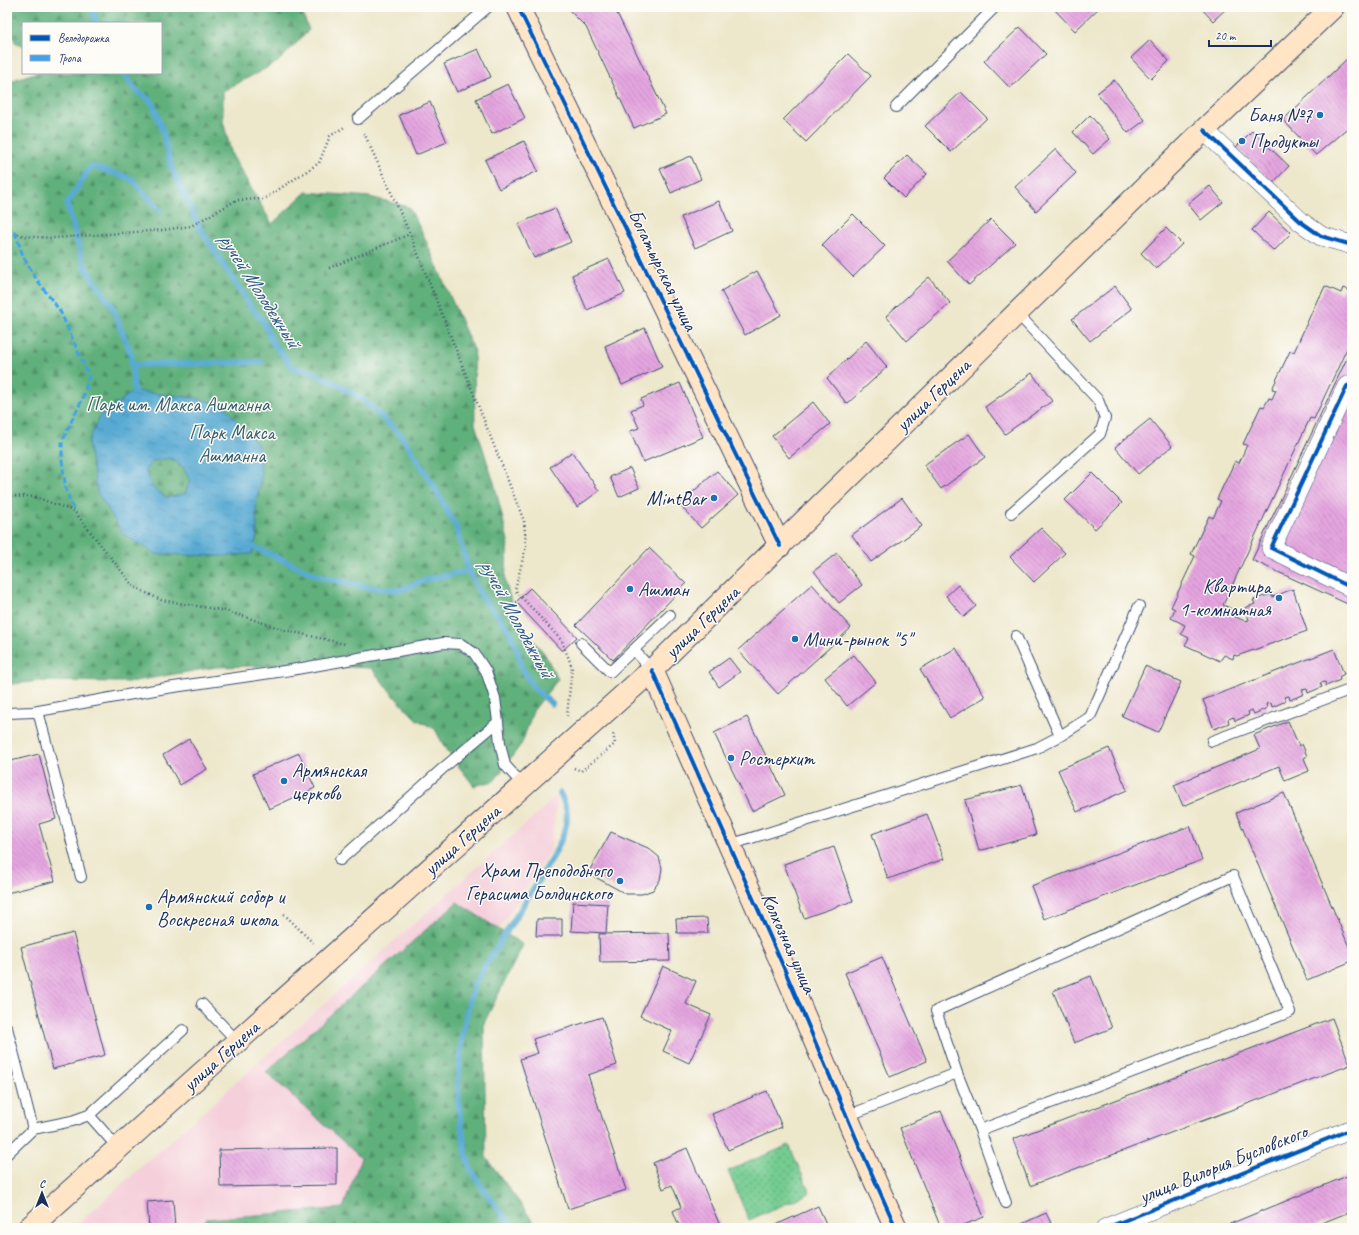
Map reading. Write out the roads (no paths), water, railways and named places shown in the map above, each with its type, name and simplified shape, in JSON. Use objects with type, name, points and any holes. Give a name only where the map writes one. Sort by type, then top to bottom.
[{"type":"main road","name":"Богатырская улица","points":[[518,7],[780,546]]},
{"type":"main road","name":"улица Герцена","points":[[29,1228],[652,670],[1204,130],[1334,7]]},
{"type":"main road","name":"Колхозная улица","points":[[652,670],[784,966],[846,1116],[896,1228]]},
{"type":"street","points":[[1204,130],[1302,222],[1321,236],[1352,246]]},
{"type":"street","points":[[1352,384],[1347,386],[1271,548],[1352,588]]},
{"type":"street","name":"улица Вилория Бусловского","points":[[1106,1228],[1125,1224],[1352,1128]]},
{"type":"lane","points":[[358,119],[488,7]]},
{"type":"lane","points":[[896,107],[995,7]]},
{"type":"lane","points":[[1011,513],[1100,434],[1105,418],[1098,400],[1017,313]]},
{"type":"lane","points":[[729,845],[1037,748],[1060,736],[1090,717],[1139,606]]},
{"type":"lane","points":[[581,643],[610,672],[670,615]]},
{"type":"lane","points":[[1016,636],[1060,736]]},
{"type":"lane","points":[[7,712],[38,711],[160,689],[291,670],[443,643],[461,644],[474,653],[486,671],[495,698],[500,743],[506,765],[522,785]]},
{"type":"lane","points":[[634,650],[652,670]]},
{"type":"lane","points":[[1212,741],[1352,689]]},
{"type":"lane","points":[[38,711],[81,877]]},
{"type":"lane","points":[[340,860],[442,769],[498,722]]},
{"type":"lane","points":[[980,1130],[1290,1012],[1233,876],[936,1011],[1006,1203]]},
{"type":"lane","points":[[202,1004],[237,1041]]},
{"type":"lane","points":[[7,1028],[33,1129]]},
{"type":"lane","points":[[7,1154],[33,1129],[72,1121],[89,1114],[183,1030]]},
{"type":"lane","points":[[846,1116],[958,1073]]},
{"type":"lane","points":[[89,1114],[118,1148]]},
{"type":"water","points":[[134,391],[195,398],[223,405],[258,445],[261,478],[256,504],[257,536],[252,554],[221,556],[156,554],[123,534],[97,492],[88,442],[100,416]],"holes":[[[170,458],[183,467],[190,480],[185,494],[167,498],[153,488],[145,470],[153,461]]]},
{"type":"waterway","name":"ручей Молодежный","points":[[91,7],[97,22]]},
{"type":"waterway","name":"ручей Молодежный","points":[[124,74],[135,89],[152,102],[162,129],[171,167],[201,230],[251,307],[264,323],[272,342],[293,368],[308,371],[331,381],[362,399],[402,436],[432,483],[456,527],[469,571],[481,596],[508,628],[516,646],[522,668],[534,688],[552,704]]},
{"type":"waterway","points":[[134,391],[131,354],[112,306],[84,266],[67,204],[91,166],[132,179],[160,211]]},
{"type":"waterway","points":[[132,365],[261,362]]},
{"type":"waterway","points":[[254,547],[318,576],[365,587],[400,590],[428,579],[469,571]]},
{"type":"waterway","name":"ручей Молодежный","points":[[512,1228],[470,1168],[465,1149],[459,1109],[458,1083],[462,1038],[474,984],[553,857],[561,840],[567,820],[567,814],[566,806],[560,793]]},
{"type":"place","name":"Баня №7","points":[[1320,115]]},
{"type":"place","name":"Продукты","points":[[1242,141]]},
{"type":"place","name":"MintBar","points":[[714,498]]},
{"type":"place","name":"Ашман","points":[[630,589]]},
{"type":"place","name":"Квартира 1-комнатная","points":[[1279,598]]},
{"type":"place","name":"Мини-рынок \"5\"","points":[[795,639]]},
{"type":"place","name":"Ростерхит","points":[[731,758]]},
{"type":"place","name":"Армянская церковь","points":[[284,781]]},
{"type":"place","name":"Храм Преподобного Герасима Болдинского","points":[[620,881]]},
{"type":"place","name":"Армянский собор и Воскресная школа","points":[[149,907]]},
{"type":"park label","name":"Парк им. Макса Ашманна","points":[[178,404]]},
{"type":"park label","name":"Парк Макса Ашманна","points":[[232,444]]}]
